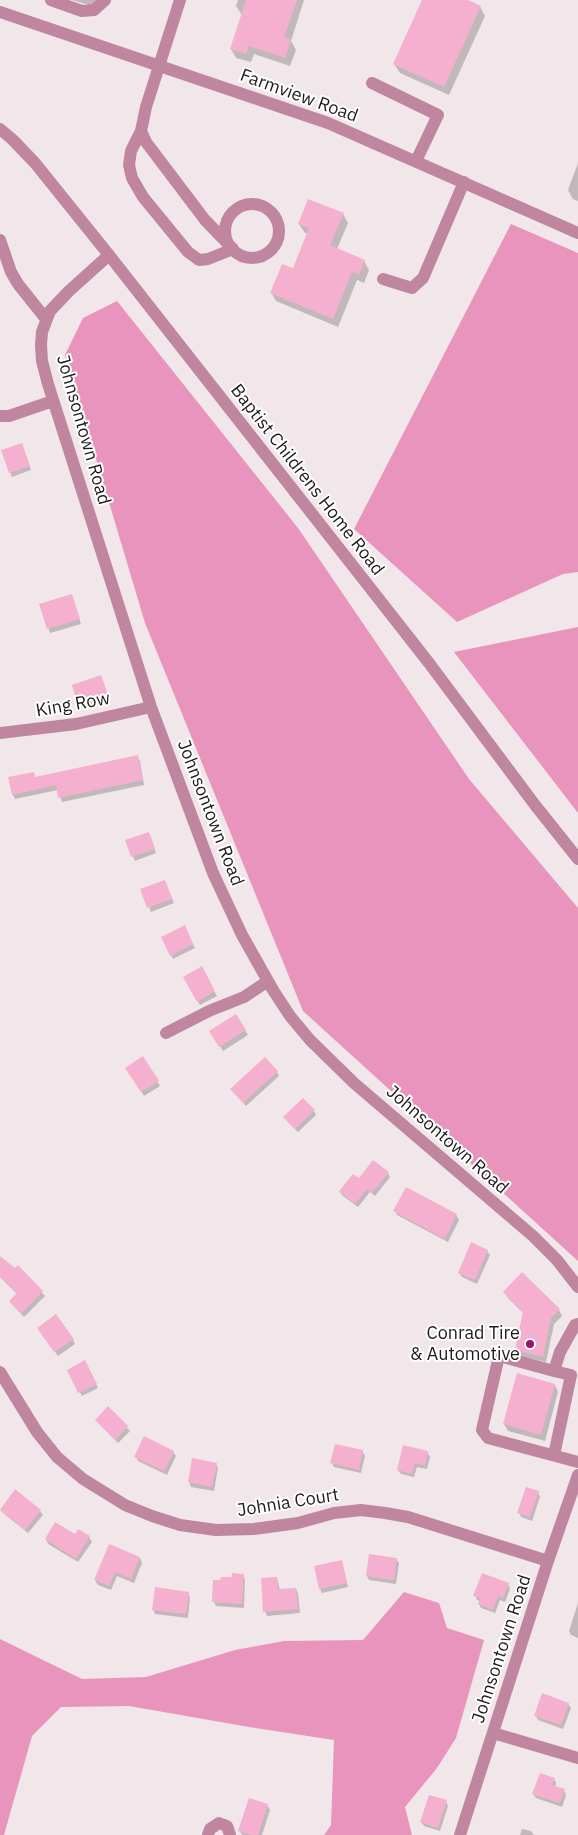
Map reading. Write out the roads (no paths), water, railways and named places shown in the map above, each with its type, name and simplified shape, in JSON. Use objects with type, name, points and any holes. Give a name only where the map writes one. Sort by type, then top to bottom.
[{"type":"street","points":[[51,0],[82,11],[94,10],[105,0]]},
{"type":"street","points":[[180,0],[158,66],[141,130],[131,151],[128,165],[132,178],[144,197],[188,252],[199,260],[208,259],[233,250]]},
{"type":"street","name":"Farmview Road","points":[[0,12],[328,123],[578,233]]},
{"type":"street","points":[[372,83],[438,115],[416,161]]},
{"type":"street","name":"Baptist Childrens Home Road","points":[[0,129],[35,162],[109,255],[429,664],[578,860]]},
{"type":"street","points":[[141,130],[146,142],[205,220],[233,250],[240,255],[258,258],[267,254],[274,247],[280,230],[278,220],[273,213],[267,207],[259,204],[250,204],[234,210],[229,217],[225,234],[233,250]]},
{"type":"street","points":[[383,279],[412,288],[423,278],[464,182]]},
{"type":"street","points":[[0,240],[11,272],[18,284],[46,319]]},
{"type":"street","name":"Johnsontown Road","points":[[109,255],[50,311],[42,332],[42,361],[53,402],[151,707],[213,873],[242,936],[268,981],[290,1016],[310,1040],[354,1083],[533,1236],[557,1260],[578,1287]]},
{"type":"street","points":[[0,416],[9,416],[53,402]]},
{"type":"street","name":"King Row","points":[[0,733],[76,724],[151,707]]},
{"type":"street","points":[[166,1033],[209,1010],[244,997],[268,981]]},
{"type":"street","points":[[554,1371],[560,1352],[574,1325],[578,1324]]},
{"type":"street","points":[[554,1456],[572,1374],[499,1356],[482,1430],[488,1438],[554,1456],[578,1462]]},
{"type":"street","name":"Johnia Court","points":[[0,1372],[38,1432],[57,1457],[83,1479],[125,1505],[152,1516],[180,1524],[216,1530],[254,1529],[298,1523],[334,1513],[361,1510],[408,1517],[548,1561]]},
{"type":"street","name":"Johnsontown Road","points":[[460,1835],[548,1561],[578,1475]]},
{"type":"street","points":[[493,1733],[578,1758]]},
{"type":"street","points":[[208,1835],[210,1829],[219,1822],[227,1826],[230,1835]]},
{"type":"place","name":"Conrad Tire & Automotive","points":[[530,1344]]}]
